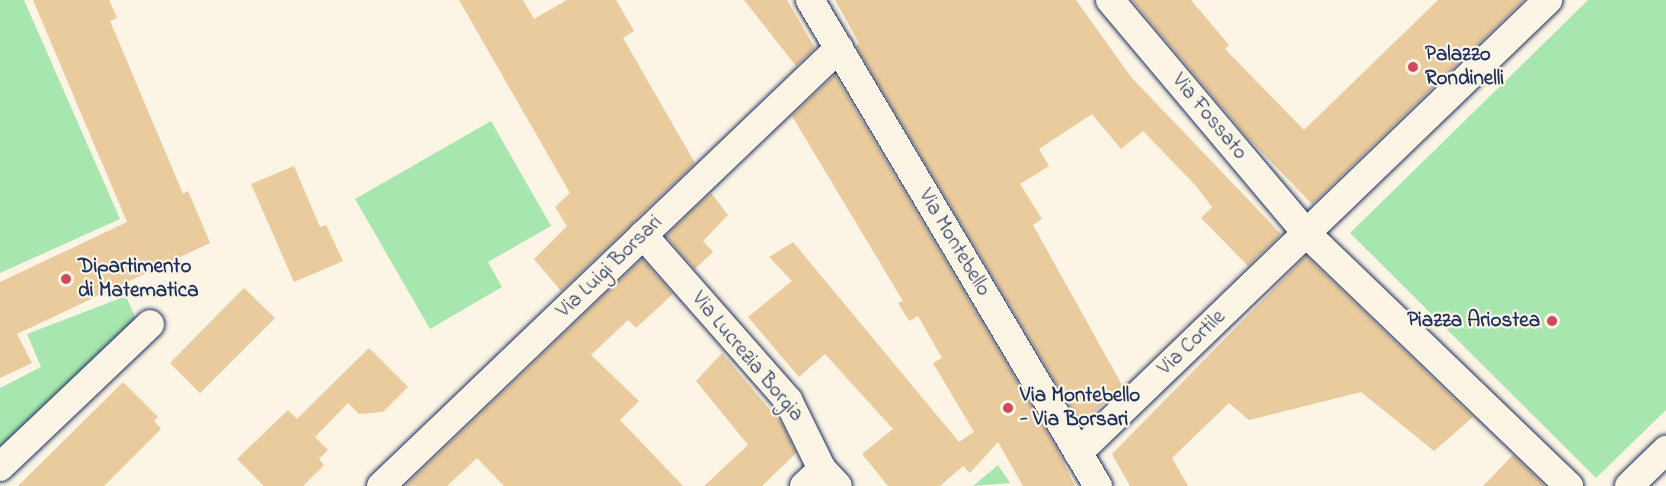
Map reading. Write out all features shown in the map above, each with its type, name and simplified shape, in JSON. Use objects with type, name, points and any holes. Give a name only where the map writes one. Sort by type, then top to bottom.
[{"type":"street","name":"Via Montebello","points":[[810,0],[1078,453],[1092,484]]},
{"type":"street","name":"Via Fossato","points":[[1110,0],[1307,234]]},
{"type":"street","points":[[1548,0],[1307,234],[1569,486]]},
{"type":"street","name":"Via Luigi Borsari","points":[[381,486],[839,48]]},
{"type":"street","name":"Via Cortile","points":[[1078,453],[1307,234]]},
{"type":"street","name":"Via Lucrezia Borgia","points":[[643,235],[788,400],[822,480]]},
{"type":"street","points":[[0,467],[150,324]]},
{"type":"street","points":[[1629,486],[1666,450]]},
{"type":"green space","points":[[0,0],[24,0],[120,219],[0,273]]},
{"type":"green space","name":"Piazza Ariostea","points":[[1588,0],[1666,0],[1666,410],[1596,478],[1350,233]]},
{"type":"green space","points":[[491,121],[551,226],[488,262],[502,287],[430,329],[355,199]]},
{"type":"green space","points":[[126,296],[138,324],[0,455],[0,388],[41,367],[27,334]]},
{"type":"green space","points":[[998,465],[1010,483],[973,486]]},
{"type":"building","points":[[33,0],[109,0],[117,18],[110,21],[183,194],[188,191],[210,243],[17,334],[32,363],[0,378],[0,282],[127,222]]},
{"type":"building","points":[[459,0],[523,0],[534,19],[567,0],[616,0],[634,31],[623,38],[695,163],[561,291],[534,259],[567,226],[555,207],[570,193]]},
{"type":"building","points":[[744,0],[787,0],[815,48],[796,66]]},
{"type":"building","points":[[835,0],[1076,0],[1131,77],[1281,234],[1248,266],[1201,218],[1212,207],[1196,186],[1143,131],[1121,149],[1092,114],[1039,149],[1049,166],[1020,184],[1042,219],[1033,225],[1122,385],[1081,425],[856,46],[859,43]]},
{"type":"building","points":[[1132,0],[1191,0],[1229,45],[1225,49],[1304,130],[1438,0],[1524,0],[1312,204],[1248,138]]},
{"type":"building","points":[[835,75],[1057,449],[1075,486],[1023,486],[998,442],[970,473],[963,466],[940,486],[888,486],[862,454],[893,429],[825,354],[799,377],[748,317],[792,281],[769,257],[793,242],[959,442],[974,432],[933,363],[942,358],[918,316],[909,321],[898,303],[903,301],[792,116]]},
{"type":"building","points":[[294,166],[320,227],[326,225],[343,261],[294,282],[251,184]]},
{"type":"building","points":[[711,193],[728,215],[703,241],[713,252],[695,269],[666,236]]},
{"type":"building","points":[[1306,256],[1473,417],[1434,451],[1361,392],[1249,420],[1229,403],[1172,458],[1188,486],[1130,486],[1112,454]]},
{"type":"building","points":[[642,259],[673,294],[636,328],[628,320],[591,355],[639,401],[620,420],[683,486],[504,486],[477,458],[447,486],[405,486]]},
{"type":"building","points":[[244,288],[275,318],[200,393],[170,363]]},
{"type":"building","points":[[369,348],[408,387],[383,412],[359,414],[348,403],[315,437],[328,450],[319,459],[324,465],[303,486],[264,486],[237,459],[288,410],[297,419]]},
{"type":"building","points":[[722,353],[782,424],[796,453],[762,486],[704,486],[748,445],[696,381]]},
{"type":"building","points":[[123,382],[158,417],[154,421],[161,429],[104,486],[18,486]]},
{"type":"building","points":[[1513,455],[1537,478],[1545,486],[1483,486]]},
{"type":"place","name":"Palazzo Rondinelli","points":[[1413,67]]},
{"type":"place","name":"Dipartimento di Matematica","points":[[66,279]]},
{"type":"place","name":"Piazza Ariostea","points":[[1552,321]]},
{"type":"place","name":"Via Montebello - Via Borsari","points":[[1008,408]]}]
